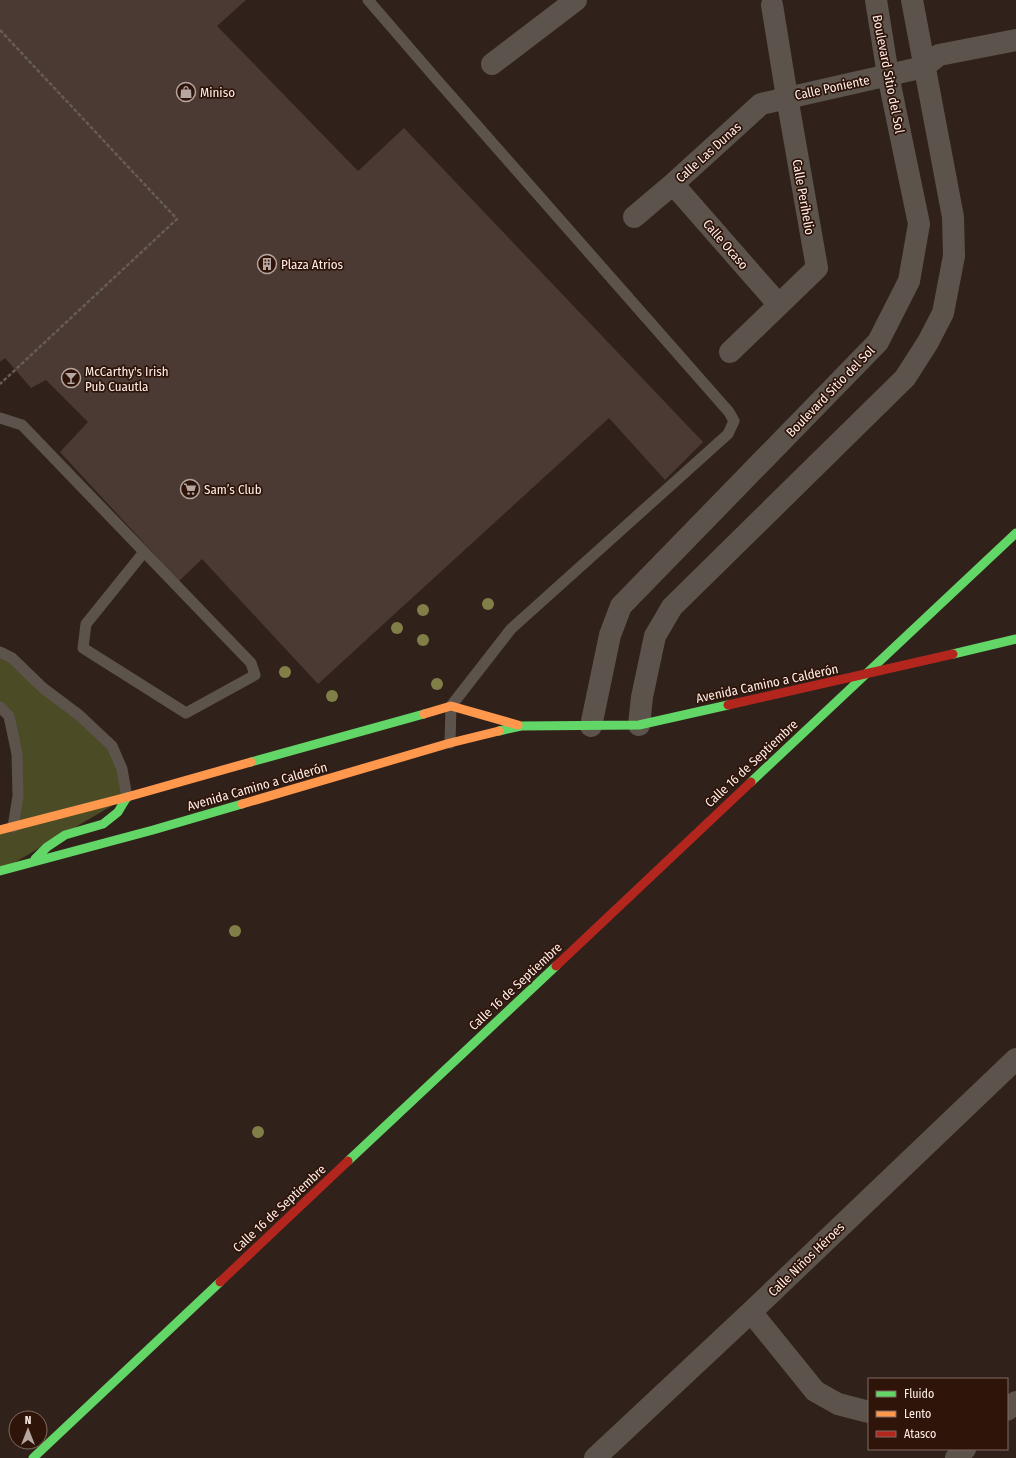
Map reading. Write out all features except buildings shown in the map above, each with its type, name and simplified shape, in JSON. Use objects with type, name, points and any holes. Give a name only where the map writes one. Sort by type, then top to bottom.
[{"type":"street","points":[[492,64],[576,0]]},
{"type":"street","name":"Boulevard Sitio del Sol","points":[[591,726],[610,635],[621,606],[878,342],[909,280],[920,224],[888,75],[876,0]]},
{"type":"street","points":[[639,725],[642,697],[655,636],[672,607],[905,378],[928,342],[943,314],[954,256],[953,217],[912,0]]},
{"type":"street","name":"Calle Perihelio","points":[[730,352],[817,268],[772,5]]},
{"type":"street","points":[[924,67],[939,55],[1016,40]]},
{"type":"street","name":"Calle Poniente","points":[[787,97],[924,67]]},
{"type":"street","name":"Calle Las Dunas","points":[[634,216],[673,184],[760,104],[787,97]]},
{"type":"street","name":"Calle Ocaso","points":[[673,184],[779,305]]},
{"type":"street","name":"Calle 16 de Septiembre","points":[[33,1458],[863,675],[1016,533]]},
{"type":"street","name":"Avenida Camino a Calderón","points":[[0,871],[153,830],[450,743],[521,726],[639,725],[1016,639]]},
{"type":"street","name":"Avenida Camino a Calderón","points":[[0,830],[127,798],[451,706],[521,726]]},
{"type":"street","points":[[32,863],[47,847],[65,836],[103,824],[118,812],[127,798]]},
{"type":"street","name":"Calle Niños Héroes","points":[[595,1458],[1016,1059]]},
{"type":"street","points":[[750,1312],[815,1391],[838,1404],[868,1412]]},
{"type":"street","points":[[1008,1409],[1016,1402]]},
{"type":"street","points":[[956,1458],[964,1450]]},
{"type":"lane","points":[[368,0],[729,412],[734,421],[728,434],[511,629],[451,706],[450,743]]},
{"type":"lane","points":[[0,418],[22,425],[144,552],[250,664],[255,675],[186,713],[83,648],[86,624],[144,552]]},
{"type":"lane","points":[[0,652],[12,658],[43,688],[79,715],[112,746],[122,769],[127,798]]},
{"type":"lane","points":[[0,707],[9,716],[17,754],[18,796],[13,827]]},
{"type":"path","points":[[0,30],[177,219],[0,384]]},
{"type":"shaded area","points":[[0,652],[112,746],[127,797],[0,871],[0,830],[13,827],[17,754],[0,707]]},
{"type":"traffic: fast","points":[[751,782],[1016,533]]},
{"type":"traffic: fast","points":[[953,654],[1016,639]]},
{"type":"traffic: fast","points":[[499,731],[521,726],[639,725],[728,705]]},
{"type":"traffic: fast","points":[[251,762],[424,714]]},
{"type":"traffic: fast","points":[[35,859],[47,847],[65,835],[103,824],[118,812],[127,797]]},
{"type":"traffic: fast","points":[[0,871],[153,830],[242,804]]},
{"type":"traffic: fast","points":[[348,1161],[556,966]]},
{"type":"traffic: fast","points":[[33,1458],[220,1282]]},
{"type":"traffic: slow","points":[[424,714],[451,706],[518,725]]},
{"type":"traffic: slow","points":[[242,804],[450,743],[499,731]]},
{"type":"traffic: slow","points":[[0,830],[127,797],[251,762]]},
{"type":"traffic: jam","points":[[728,705],[953,654]]},
{"type":"traffic: jam","points":[[556,966],[751,782]]},
{"type":"traffic: jam","points":[[220,1282],[348,1161]]},
{"type":"place","name":"Miniso","points":[[186,92]]},
{"type":"place","name":"Plaza Atrios","points":[[267,264]]},
{"type":"place","name":"McCarthy's Irish Pub Cuautla","points":[[71,378]]},
{"type":"place","name":"Sam’s Club","points":[[190,489]]}]
